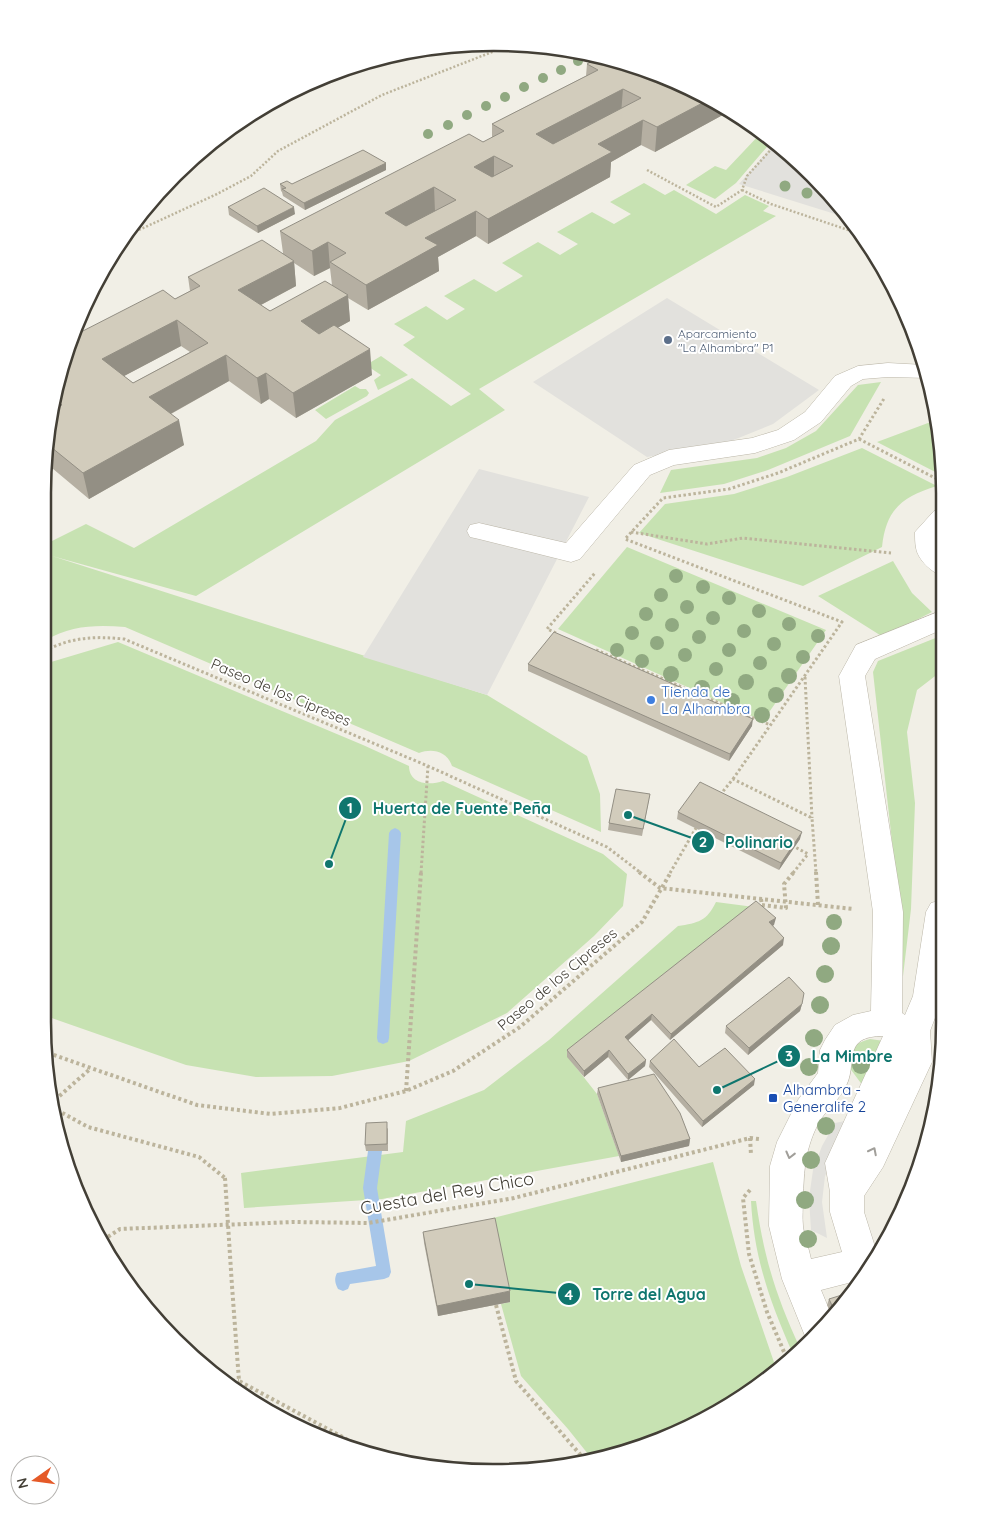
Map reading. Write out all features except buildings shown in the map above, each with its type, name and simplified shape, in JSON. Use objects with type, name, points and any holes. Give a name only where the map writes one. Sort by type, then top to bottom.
[{"type":"street","points":[[479,531],[570,553],[642,470],[669,458],[755,445],[786,435],[813,417],[844,381],[858,373],[888,370],[919,372]]},
{"type":"street","points":[[936,523],[926,532],[928,550],[936,559]]},
{"type":"street","points":[[848,1192],[871,1156],[916,1062],[900,1026],[888,912],[852,676],[865,652],[936,622]]},
{"type":"street","points":[[863,1265],[847,1212],[848,1192],[842,1163],[894,1046],[900,1026],[928,996],[936,948]]},
{"type":"street","points":[[817,1323],[799,1279],[786,1226],[787,1166],[793,1142],[809,1110],[834,1078],[836,1050],[846,1035],[864,1026],[900,1026]]},
{"type":"street","points":[[834,1078],[857,1103],[865,1108]]},
{"type":"street","points":[[799,1279],[861,1266]]},
{"type":"path","points":[[139,230],[251,176],[278,151],[382,95],[495,51]]},
{"type":"path","points":[[647,170],[716,207],[742,190],[747,176],[771,150]]},
{"type":"path","points":[[742,190],[771,204],[848,230]]},
{"type":"path","points":[[619,546],[663,498],[729,489],[778,473],[859,439],[887,393]]},
{"type":"path","points":[[859,439],[935,478]]},
{"type":"path","points":[[631,532],[707,544],[743,538],[891,553]]},
{"type":"path","points":[[625,539],[842,622],[717,798]]},
{"type":"path","points":[[565,637],[547,629],[599,569]]},
{"type":"path","name":"Paseo de los Cipreses","points":[[51,647],[58,643],[94,635],[124,638],[428,766],[607,847],[660,888],[642,922],[520,1027],[453,1071],[406,1091],[340,1108],[270,1114],[198,1105],[52,1055]]},
{"type":"path","points":[[592,648],[770,725]]},
{"type":"path","points":[[805,676],[818,905]]},
{"type":"path","points":[[406,1091],[428,766]]},
{"type":"path","points":[[733,778],[812,818]]},
{"type":"path","points":[[696,828],[660,888],[761,899],[762,906],[786,908],[784,884],[808,854],[795,847]]},
{"type":"path","points":[[785,902],[888,912]]},
{"type":"path","points":[[58,1098],[90,1069]]},
{"type":"path","points":[[61,1112],[88,1127],[199,1157],[225,1178],[239,1381],[341,1436]]},
{"type":"path","name":"Cuesta del Rey Chico","points":[[108,1237],[120,1228],[294,1222],[368,1223],[514,1198],[750,1138],[793,1142]]},
{"type":"path","points":[[496,1305],[516,1382],[580,1455]]},
{"type":"green space","points":[[756,138],[767,147],[736,183],[715,199],[686,185],[715,166],[726,170]]},
{"type":"green space","points":[[644,183],[665,195],[674,190],[716,214],[745,195],[769,206],[763,211],[776,216],[479,389],[505,410],[196,596],[52,556],[487,695],[587,756],[600,794],[601,832],[452,766],[443,754],[434,751],[419,753],[125,627],[84,627],[64,632],[51,638],[51,542],[86,524],[134,548],[316,441],[335,420],[412,378],[451,406],[471,394],[403,345],[415,337],[394,324],[426,306],[447,320],[465,309],[444,296],[474,279],[496,292],[523,276],[502,263],[538,242],[560,255],[578,244],[557,232],[592,212],[614,224],[631,214],[610,202]]},
{"type":"green space","points":[[381,356],[408,375],[378,390],[374,380],[381,375],[366,365]]},
{"type":"green space","points":[[881,382],[850,436],[768,470],[724,484],[660,493],[671,470],[757,458],[786,448],[816,431],[858,385]]},
{"type":"green space","points":[[355,386],[360,389],[366,389],[369,393],[367,396],[326,419],[315,410]]},
{"type":"green space","points":[[930,422],[935,472],[877,442]]},
{"type":"green space","points":[[862,448],[936,486],[914,495],[898,506],[887,523],[882,547],[803,586],[639,533],[665,504],[734,494],[787,477]]},
{"type":"green space","points":[[627,547],[826,630],[763,721],[558,629]]},
{"type":"green space","points":[[893,561],[912,593],[932,612],[883,637],[818,596]]},
{"type":"green space","points":[[936,638],[936,675],[917,690],[907,732],[915,803],[911,909],[903,976],[898,976],[899,904],[873,672],[878,661]]},
{"type":"green space","points":[[118,642],[363,745],[409,766],[412,777],[416,780],[426,783],[443,781],[603,854],[627,874],[623,906],[594,936],[507,1013],[409,1061],[332,1076],[256,1077],[186,1065],[51,1018],[51,662]]},
{"type":"green space","points":[[716,902],[754,907],[567,1056],[597,1094],[619,1156],[382,1199],[244,1208],[241,1173],[403,1152],[406,1121],[484,1090],[549,1040],[678,926],[701,920],[709,913]]},
{"type":"green space","points":[[870,1039],[884,1041],[863,1086],[849,1067],[856,1045]]},
{"type":"green space","points":[[713,1162],[741,1266],[774,1363],[739,1389],[689,1418],[636,1440],[588,1453],[521,1376],[501,1304],[510,1302],[493,1218]]},
{"type":"green space","points":[[751,1201],[756,1201],[767,1259],[784,1311],[797,1342],[791,1349],[764,1279]]},
{"type":"shaded area","points":[[770,149],[806,181],[836,214],[739,184]]},
{"type":"shaded area","name":"Aparcamiento \"La Alhambra\" P1","points":[[667,298],[819,390],[773,424],[726,443],[647,457],[533,382]]},
{"type":"shaded area","points":[[479,469],[589,497],[487,695],[363,657]]},
{"type":"shaded area","points":[[850,1120],[825,1176],[822,1202],[827,1238],[811,1230],[809,1198],[813,1170],[822,1146],[835,1123]]},
{"type":"waterway","points":[[383,1038],[395,833]]},
{"type":"waterway","points":[[343,1284],[342,1278],[384,1272],[370,1188],[375,1151]]},
{"type":"place","name":"Aparcamiento \"La Alhambra\" P1","points":[[668,340]]},
{"type":"place","name":"Tienda de La Alhambra","points":[[651,700]]},
{"type":"place","name":"Polinario","points":[[628,815]]},
{"type":"place","name":"Huerta de Fuente Peña","points":[[329,864]]},
{"type":"place","name":"La Mimbre","points":[[717,1090]]},
{"type":"place","name":"Alhambra - Generalife 2","points":[[773,1098]]},
{"type":"place","name":"Torre del Agua","points":[[469,1284]]}]
